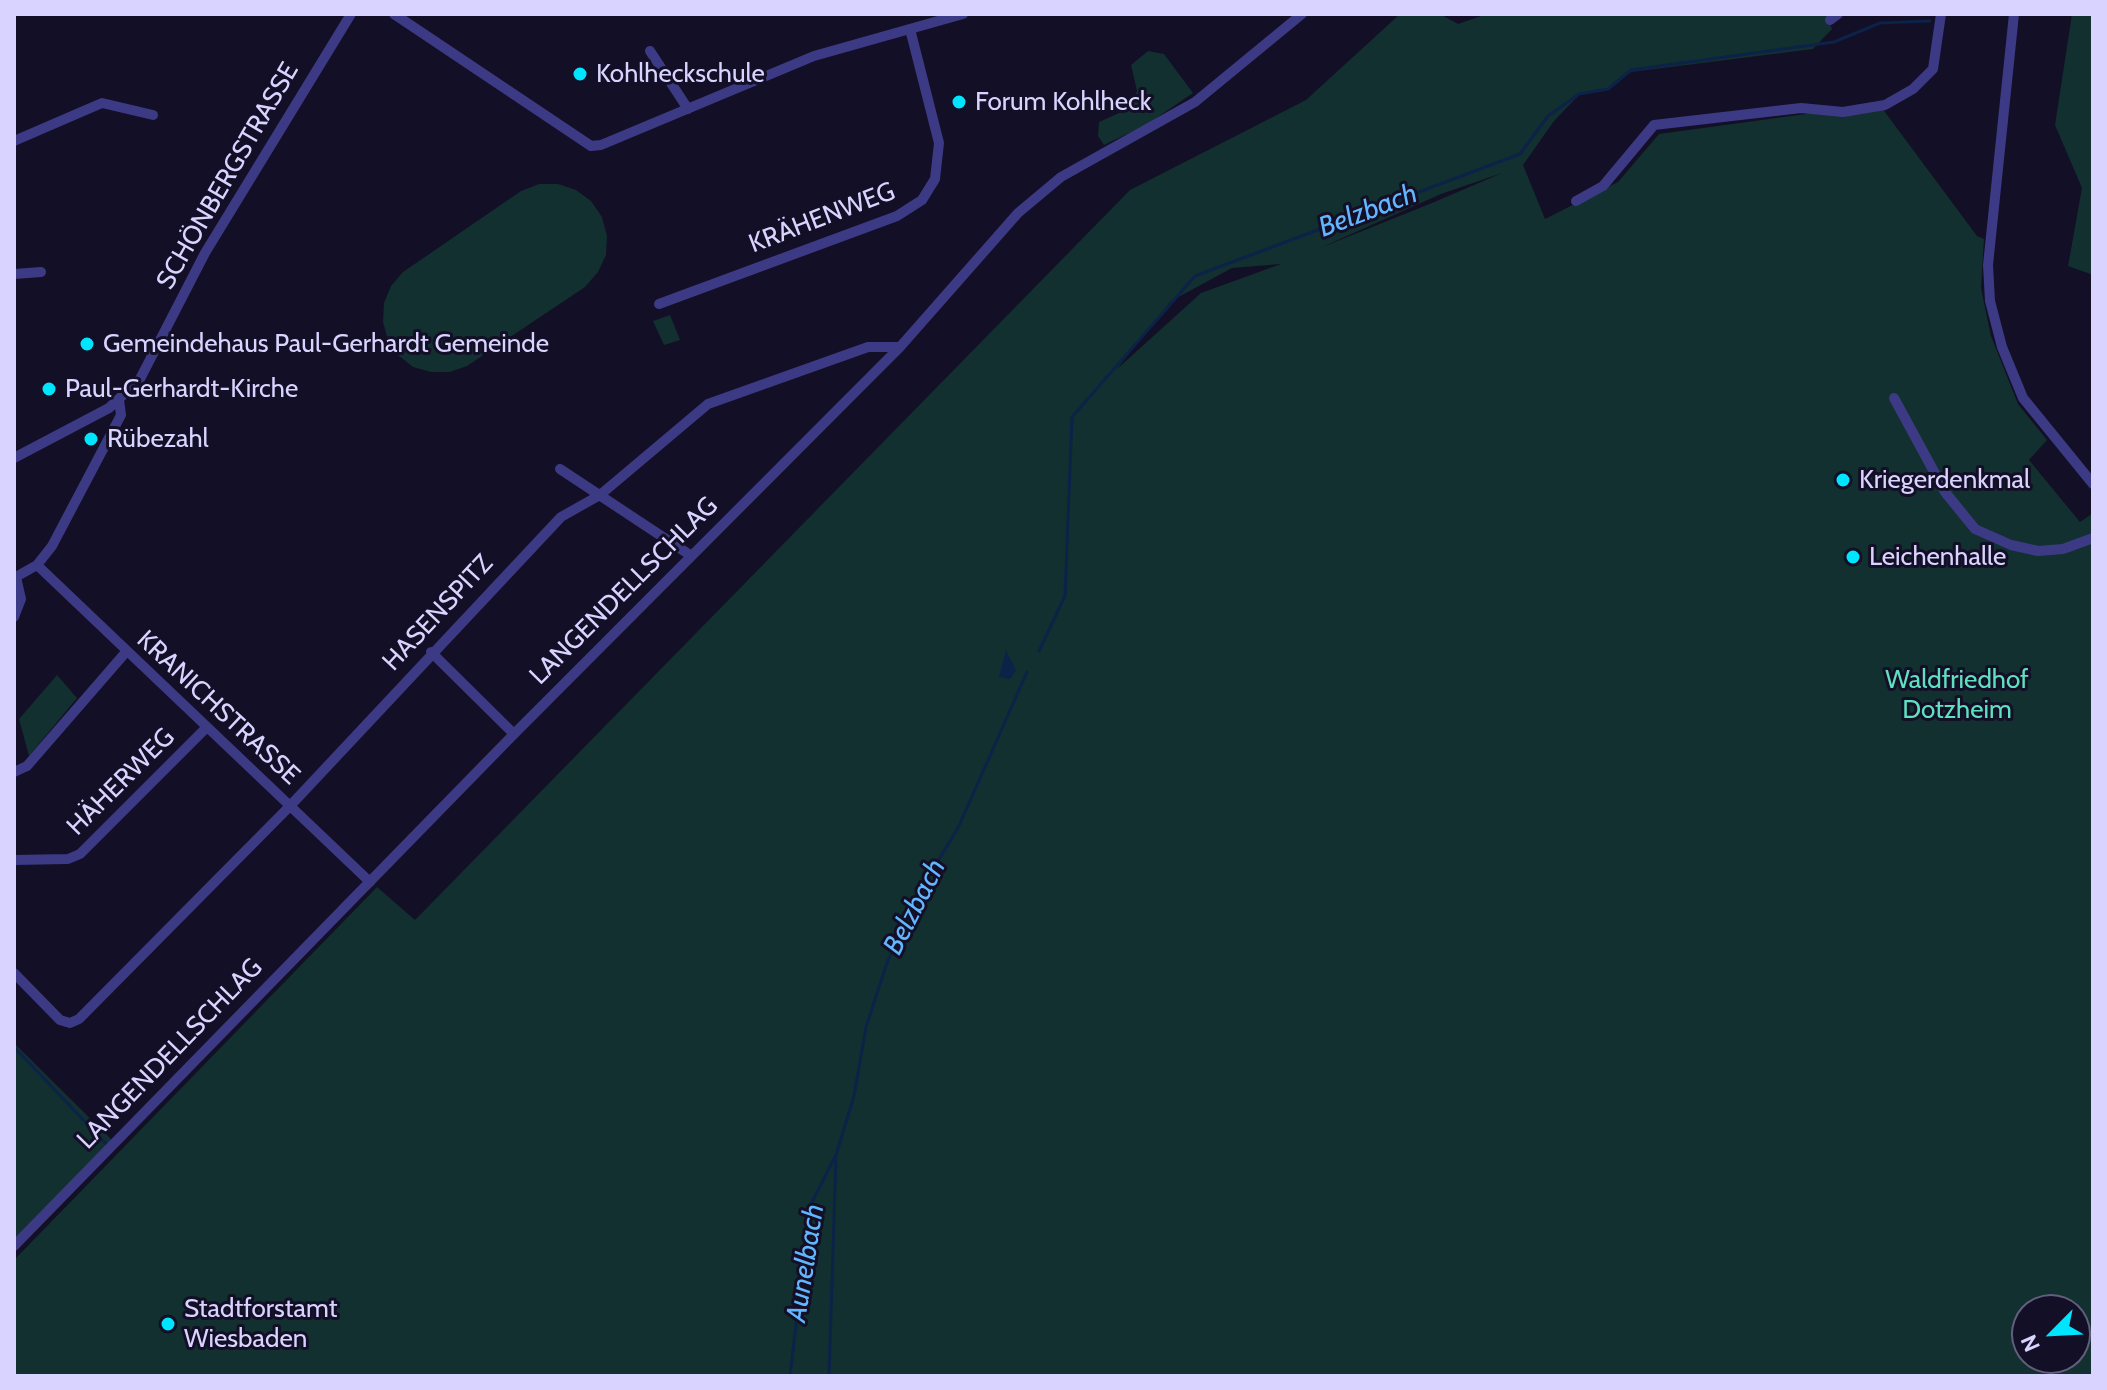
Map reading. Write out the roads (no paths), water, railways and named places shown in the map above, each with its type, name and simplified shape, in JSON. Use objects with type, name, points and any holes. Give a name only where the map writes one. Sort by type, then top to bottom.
[{"type":"street","name":"SCHÖNBERGSTRASSE","points":[[119,400],[150,363],[205,253],[351,14]]},
{"type":"street","points":[[394,14],[591,146],[601,145],[814,56],[963,14]]},
{"type":"street","name":"LANGENDELLSCHLAG","points":[[14,1246],[690,555],[900,347],[1036,196],[1080,166],[1195,102],[1302,14]]},
{"type":"street","points":[[1576,201],[1603,186],[1654,125],[1801,108],[1843,112],[1885,105],[1913,89],[1933,69],[1941,14]]},
{"type":"street","points":[[2014,14],[1987,281],[1995,325],[2023,398],[2093,484]]},
{"type":"street","name":"KRÄHENWEG","points":[[659,304],[897,216],[922,200],[935,179],[939,143],[910,29]]},
{"type":"street","points":[[650,51],[688,109]]},
{"type":"street","points":[[14,141],[102,103],[128,106],[153,115]]},
{"type":"street","points":[[14,274],[41,272]]},
{"type":"street","name":"HASENSPITZ","points":[[14,973],[60,1020],[70,1023],[79,1019],[290,806],[547,529],[600,495],[708,404],[868,347],[900,347]]},
{"type":"street","points":[[1894,398],[1945,492],[1975,529],[2011,545],[2038,551],[2058,550],[2093,538]]},
{"type":"street","points":[[14,458],[119,400],[121,415],[52,546],[37,565],[15,577],[21,599],[14,617]]},
{"type":"street","points":[[560,469],[690,555]]},
{"type":"street","name":"KRANICHSTRASSE","points":[[37,565],[370,882]]},
{"type":"street","points":[[14,772],[27,766],[126,652]]},
{"type":"street","points":[[431,652],[514,734]]},
{"type":"street","name":"HÄHERWEG","points":[[14,860],[68,859],[80,854],[206,728]]},
{"type":"water","points":[[1006,650],[1016,670],[1010,679],[999,677]]},
{"type":"waterway","name":"Belzbach","points":[[1039,651],[1065,596],[1072,417],[1195,276],[1520,154],[1548,116],[1579,94],[1608,89],[1631,70],[1834,42],[1880,23],[1930,21]]},
{"type":"waterway","name":"Belzbach","points":[[790,1376],[810,1206],[836,1155],[854,1096],[866,1027],[887,963],[914,900],[958,828],[1027,672]]},
{"type":"waterway","points":[[14,1047],[108,1146]]},
{"type":"waterway","name":"Aunelbach","points":[[829,1376],[836,1156]]},
{"type":"place","name":"Kohlheckschule","points":[[580,74]]},
{"type":"place","name":"Forum Kohlheck","points":[[959,102]]},
{"type":"place","name":"Gemeindehaus Paul-Gerhardt Gemeinde","points":[[87,344]]},
{"type":"place","name":"Paul-Gerhardt-Kirche","points":[[49,389]]},
{"type":"place","name":"Rübezahl","points":[[91,439]]},
{"type":"place","name":"Kriegerdenkmal","points":[[1843,480]]},
{"type":"place","name":"Leichenhalle","points":[[1853,557]]},
{"type":"place","name":"Stadtforstamt Wiesbaden","points":[[168,1324]]},
{"type":"park label","name":"Waldfriedhof Dotzheim","points":[[1957,695]]}]
